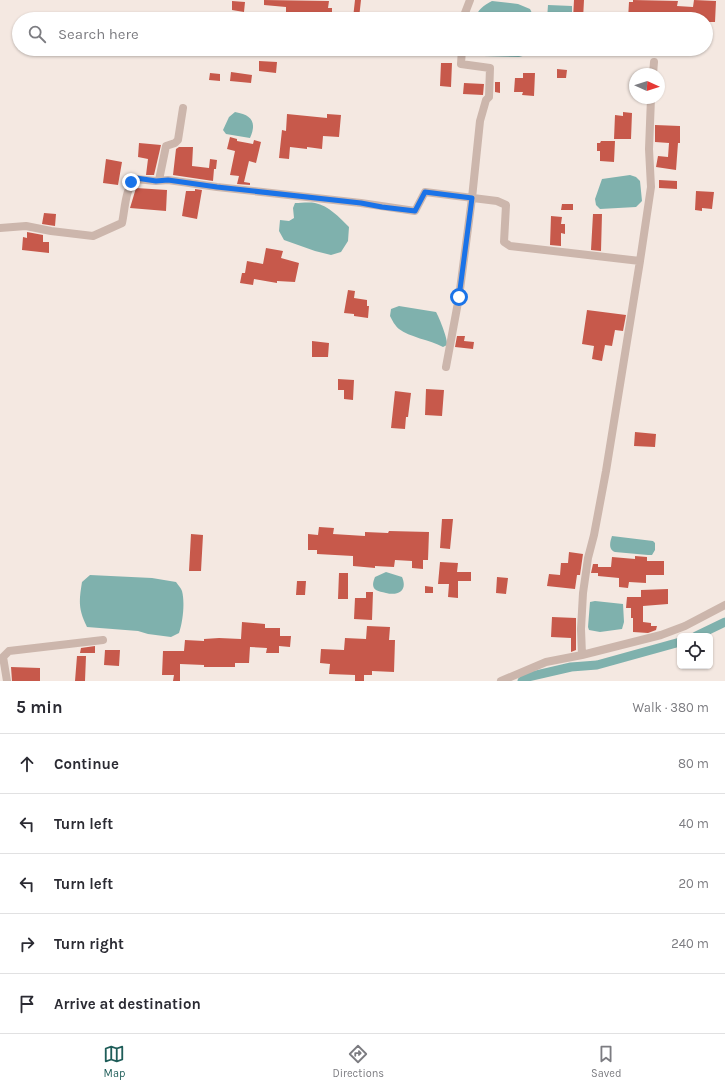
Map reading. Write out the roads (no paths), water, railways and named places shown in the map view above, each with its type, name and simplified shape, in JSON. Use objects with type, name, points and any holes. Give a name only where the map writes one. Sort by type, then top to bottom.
[{"type":"street","points":[[462,0],[464,12]]},
{"type":"street","points":[[466,12],[470,0]]},
{"type":"street","points":[[446,368],[459,297],[480,121],[486,100],[489,97],[490,68],[461,64],[462,56]]},
{"type":"street","points":[[654,62],[654,68]]},
{"type":"street","points":[[582,655],[581,629],[583,593],[588,558],[594,535],[606,471],[651,187],[649,149],[650,104]]},
{"type":"street","points":[[159,180],[166,146],[175,143],[178,140],[183,108]]},
{"type":"street","points":[[0,228],[26,226],[51,231],[93,236],[122,223],[128,190],[131,182],[136,178],[156,181],[168,180],[361,203],[415,211],[425,192],[497,201],[506,205],[504,242],[510,246],[640,261]]},
{"type":"street","points":[[501,681],[546,662],[582,655],[661,635],[685,626],[725,605]]},
{"type":"street","points":[[7,681],[3,657],[8,651],[103,640]]},
{"type":"water","points":[[492,1],[518,4],[530,9],[532,12],[479,12],[481,8]]},
{"type":"water","points":[[548,5],[572,6],[572,12],[548,12]]},
{"type":"water","points":[[484,56],[523,56],[519,57]]},
{"type":"water","points":[[235,112],[246,115],[252,120],[253,128],[250,138],[226,134],[223,130],[229,117]]},
{"type":"water","points":[[630,175],[636,177],[640,181],[642,201],[636,207],[600,209],[596,205],[595,199],[602,179]]},
{"type":"water","points":[[295,203],[320,204],[334,212],[349,227],[348,241],[341,252],[331,255],[284,240],[279,231],[280,220],[289,221],[294,218],[293,208]]},
{"type":"water","points":[[399,306],[436,312],[445,333],[447,345],[443,347],[403,332],[399,329],[390,316],[391,309]]},
{"type":"water","points":[[612,536],[653,541],[655,543],[655,550],[652,555],[615,552],[610,547]]},
{"type":"water","points":[[386,572],[402,577],[404,586],[401,591],[390,594],[374,589],[373,584],[375,577]]},
{"type":"water","points":[[90,575],[152,578],[176,582],[182,591],[183,601],[179,633],[171,637],[138,631],[87,627],[82,615],[80,600],[82,582]]},
{"type":"water","points":[[595,601],[623,604],[624,622],[622,629],[600,632],[589,630],[590,602]]},
{"type":"waterway","points":[[702,633],[725,622]]},
{"type":"waterway","points":[[522,681],[528,677],[571,667],[597,665],[677,643]]}]
